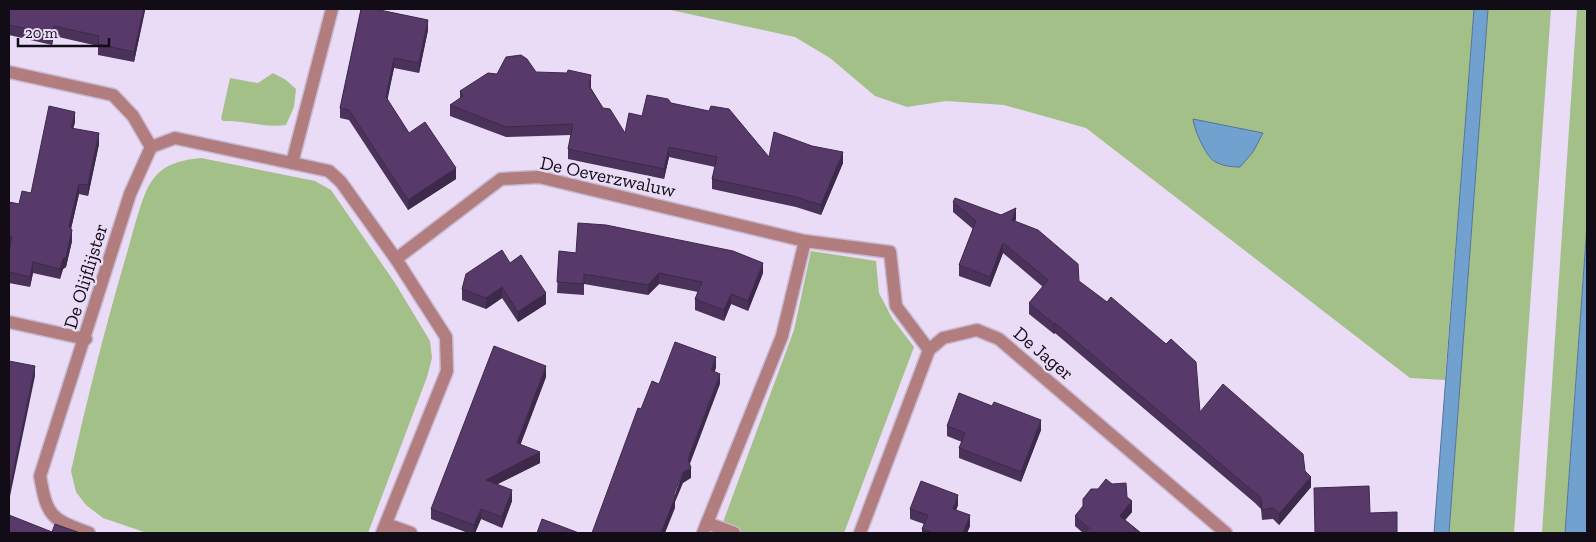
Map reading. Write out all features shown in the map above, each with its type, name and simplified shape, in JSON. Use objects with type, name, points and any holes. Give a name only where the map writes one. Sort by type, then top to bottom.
[{"type":"street","points":[[292,162],[332,9]]},
{"type":"street","points":[[9,72],[113,95],[133,116],[151,147],[175,138],[329,171],[335,177],[396,259],[446,336],[447,371],[384,529],[411,533]]},
{"type":"street","name":"De Olijflijster","points":[[89,533],[62,523],[45,505],[40,476],[86,339],[130,194],[151,147]]},
{"type":"street","name":"De Oeverzwaluw","points":[[396,259],[501,179],[538,177],[804,241],[890,252],[896,306],[929,350]]},
{"type":"street","points":[[734,533],[705,528],[782,336],[804,241]]},
{"type":"street","points":[[9,322],[86,339]]},
{"type":"street","name":"De Jager","points":[[929,350],[943,338],[977,330],[999,339],[1226,533]]},
{"type":"street","points":[[860,533],[929,350]]},
{"type":"green space","points":[[666,9],[1474,9],[1445,380],[1410,378],[1086,128],[1004,105],[946,101],[907,107],[875,96],[830,58],[795,37]]},
{"type":"green space","points":[[1488,9],[1551,9],[1514,533],[1449,533]]},
{"type":"green space","points":[[1577,9],[1587,9],[1587,222],[1565,533],[1542,533]]},
{"type":"green space","points":[[273,73],[286,80],[296,89],[294,107],[286,125],[262,125],[223,121],[221,119],[230,78],[258,83]]},
{"type":"green space","points":[[201,158],[315,181],[331,190],[395,283],[430,341],[432,358],[427,377],[368,533],[147,533],[103,518],[86,505],[76,492],[71,471],[77,443],[105,330],[146,191],[154,178],[169,166],[181,161]]},
{"type":"green space","points":[[811,251],[876,261],[879,293],[892,318],[914,347],[844,533],[719,533],[794,330]]},
{"type":"water","points":[[1474,9],[1488,9],[1449,533],[1434,533]]},
{"type":"water","points":[[1193,119],[1263,133],[1253,152],[1240,167],[1227,166],[1214,161],[1207,153]]},
{"type":"water","points":[[1587,222],[1587,533],[1565,533],[1586,239]]},
{"type":"building","points":[[9,9],[144,9],[134,52],[98,44],[99,36],[54,26],[52,34],[9,25]]},
{"type":"building","points":[[361,9],[375,9],[428,20],[419,63],[394,58],[386,97],[409,133],[425,122],[456,168],[408,200],[349,110],[340,108]]},
{"type":"building","points":[[521,55],[527,59],[536,72],[567,73],[568,70],[591,75],[589,86],[603,108],[610,109],[625,133],[629,113],[642,116],[647,95],[668,99],[671,103],[709,111],[711,106],[729,109],[769,157],[774,132],[812,146],[843,152],[821,205],[796,197],[712,179],[717,157],[669,147],[664,169],[568,149],[573,124],[506,127],[450,105],[463,96],[460,91],[488,73],[497,74],[506,57]]},
{"type":"building","points":[[49,106],[75,112],[71,128],[99,133],[88,185],[79,184],[69,226],[72,230],[66,257],[63,259],[60,269],[33,262],[30,277],[9,272],[9,252],[12,237],[9,236],[9,202],[19,204],[22,191],[31,193]]},
{"type":"building","points":[[955,198],[1001,215],[1016,208],[1012,220],[1038,230],[1078,264],[1079,281],[1107,302],[1111,297],[1166,344],[1171,339],[1196,362],[1200,412],[1223,384],[1303,454],[1305,471],[1311,477],[1279,514],[1273,508],[1262,510],[1261,498],[1029,303],[1048,280],[1003,243],[990,277],[959,265],[976,221],[953,202]]},
{"type":"building","points":[[578,223],[606,225],[733,251],[763,263],[748,301],[731,294],[724,310],[695,299],[702,282],[659,273],[648,285],[584,274],[584,284],[557,282],[559,251],[576,253]]},
{"type":"building","points":[[502,250],[510,263],[521,255],[546,293],[518,312],[502,287],[486,298],[462,289],[466,274]]},
{"type":"building","points":[[675,342],[716,357],[711,370],[720,374],[688,459],[691,468],[683,472],[661,533],[592,533],[638,408],[641,409],[652,381],[659,384]]},
{"type":"building","points":[[494,346],[546,366],[517,443],[540,452],[486,480],[512,490],[502,517],[481,509],[474,525],[431,509]]},
{"type":"building","points":[[9,361],[35,366],[9,491]]},
{"type":"building","points":[[959,393],[992,406],[994,402],[1041,420],[1021,472],[959,448],[965,433],[947,426]]},
{"type":"building","points":[[1106,479],[1112,484],[1126,483],[1127,497],[1132,501],[1120,516],[1141,533],[1084,533],[1089,528],[1075,516],[1083,506],[1083,499],[1091,489],[1098,489]]},
{"type":"building","points":[[921,481],[958,495],[953,509],[970,515],[963,533],[933,533],[922,529],[928,515],[910,509]]},
{"type":"building","points":[[1369,486],[1370,513],[1397,512],[1397,533],[1315,533],[1314,488]]},
{"type":"building","points":[[9,515],[52,532],[55,524],[80,533],[9,533]]},
{"type":"building","points":[[542,519],[579,533],[537,533]]}]
